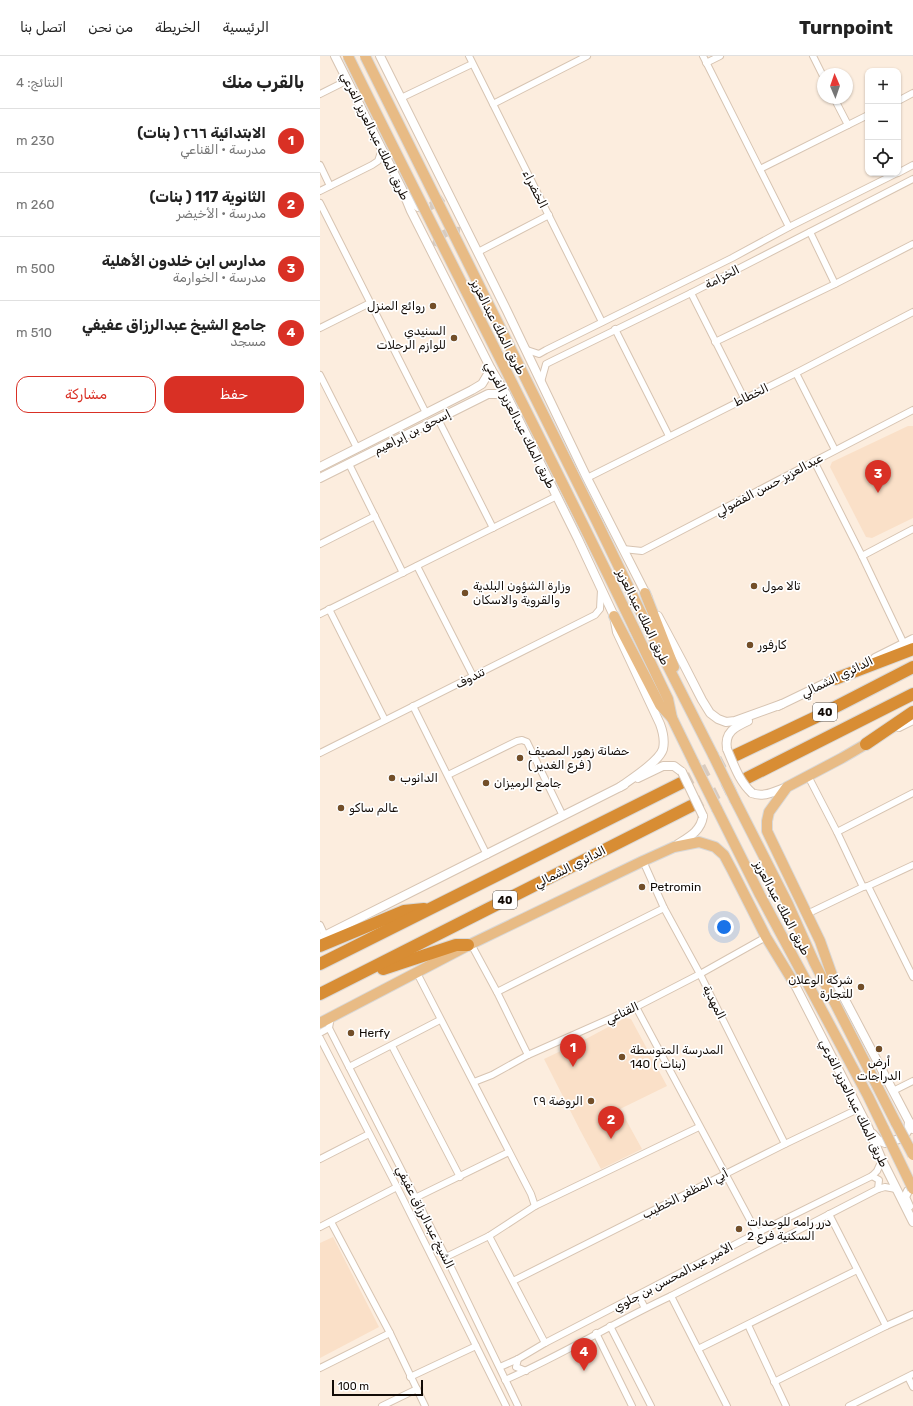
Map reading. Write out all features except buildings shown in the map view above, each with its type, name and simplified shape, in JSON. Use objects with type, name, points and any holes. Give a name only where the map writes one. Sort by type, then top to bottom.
[{"type":"highway","points":[[835,679],[908,646]]},
{"type":"highway","name":"الدائري الشمالي","points":[[732,752],[816,717],[913,667]]},
{"type":"highway","name":"40","points":[[747,778],[913,694]]},
{"type":"highway","points":[[866,744],[913,712]]},
{"type":"highway","name":"40","points":[[320,964],[682,778]]},
{"type":"highway","name":"الدائري الشمالي","points":[[320,994],[691,806]]},
{"type":"highway","points":[[322,940],[404,911],[431,908]]},
{"type":"highway","points":[[354,977],[369,974],[456,945],[470,944]]},
{"type":"main road","name":"طريق الملك عبدالعزيز","points":[[348,56],[423,208],[565,486],[668,699],[672,718],[694,763],[760,895],[868,1096],[913,1188]]},
{"type":"main road","name":"طريق الملك عبدالعزيز","points":[[365,56],[646,623],[788,904],[814,962],[913,1155]]},
{"type":"main road","points":[[645,593],[692,712]]},
{"type":"main road","points":[[614,616],[660,705],[672,718]]},
{"type":"main road","points":[[832,976],[820,941],[767,831],[766,821],[769,812],[787,787],[866,744]]},
{"type":"main road","points":[[324,1026],[331,1017],[470,944],[674,847],[699,842],[714,847],[724,855],[766,937],[794,983]]},
{"type":"main road","points":[[760,895],[794,983]]},
{"type":"main road","points":[[788,904],[832,976]]},
{"type":"street","name":"طريق الملك عبدالعزيز الفرعي","points":[[335,56],[402,189],[411,212],[491,369],[506,394],[557,496],[614,616],[617,632],[660,724],[664,735],[662,750],[657,758],[620,787]]},
{"type":"street","points":[[380,56],[571,441],[587,478],[645,593],[710,713],[718,719],[726,722],[735,721],[782,704]]},
{"type":"street","name":"الخضراء","points":[[468,56],[602,322]]},
{"type":"street","points":[[493,104],[587,56]]},
{"type":"street","points":[[703,56],[789,227]]},
{"type":"street","points":[[706,63],[720,56]]},
{"type":"street","points":[[813,56],[819,68]]},
{"type":"street","points":[[401,98],[472,64]]},
{"type":"street","points":[[320,94],[348,80]]},
{"type":"street","points":[[901,99],[913,93]]},
{"type":"street","points":[[837,104],[848,125]]},
{"type":"street","points":[[760,169],[865,116]]},
{"type":"street","points":[[320,190],[372,166],[378,161],[382,149]]},
{"type":"street","points":[[320,165],[330,186]]},
{"type":"street","name":"الخزامة","points":[[901,171],[913,165]]},
{"type":"street","name":"الخزامة","points":[[526,350],[539,354],[892,176]]},
{"type":"street","name":"الخزامة","points":[[552,361],[691,293],[913,179]]},
{"type":"street","points":[[443,182],[443,198]]},
{"type":"street","points":[[868,188],[874,199]]},
{"type":"street","points":[[402,189],[409,199],[418,207]]},
{"type":"street","points":[[320,203],[426,414]]},
{"type":"street","points":[[478,252],[548,215]]},
{"type":"street","points":[[460,231],[466,234],[473,243]]},
{"type":"street","points":[[810,232],[835,284]]},
{"type":"street","points":[[715,342],[835,284],[913,244]]},
{"type":"street","points":[[434,256],[435,246]]},
{"type":"street","points":[[691,293],[744,398]]},
{"type":"street","points":[[320,328],[370,303]]},
{"type":"street","name":"الخطاط","points":[[587,478],[796,373],[913,312]]},
{"type":"street","points":[[615,329],[669,436]]},
{"type":"street","points":[[541,382],[546,364],[552,361],[546,350]]},
{"type":"street","name":"إسحق بن إبراهيم","points":[[320,466],[472,390],[482,384],[491,369]]},
{"type":"street","points":[[796,373],[835,450]]},
{"type":"street","points":[[320,375],[356,448]]},
{"type":"street","points":[[472,390],[479,388],[482,390],[482,394],[478,399]]},
{"type":"street","name":"إسحق بن إبراهيم","points":[[320,478],[488,394],[506,394]]},
{"type":"street","name":"عبدالعزيز حسن الفضولي","points":[[623,549],[642,551],[835,450],[912,412]]},
{"type":"street","points":[[438,419],[493,528]]},
{"type":"street","points":[[814,461],[908,646],[913,639]]},
{"type":"street","points":[[348,464],[403,573]]},
{"type":"street","points":[[320,614],[557,496]]},
{"type":"street","points":[[320,544],[375,516]]},
{"type":"street","points":[[862,556],[913,529]]},
{"type":"street","points":[[417,566],[473,676]]},
{"type":"street","name":"تندوف","points":[[320,754],[595,615],[600,609],[601,589]]},
{"type":"street","points":[[329,610],[385,720]]},
{"type":"street","name":"الدائري الشمالي","points":[[732,752],[726,742],[727,736],[739,726],[835,679]]},
{"type":"street","points":[[413,706],[486,855]]},
{"type":"street","points":[[866,744],[913,720]]},
{"type":"street","points":[[448,775],[517,741],[525,741],[527,742],[563,816]]},
{"type":"street","points":[[732,752],[738,775],[745,786],[752,793],[758,796],[769,794],[787,787]]},
{"type":"street","points":[[320,926],[322,940],[663,766],[674,766],[703,816],[700,827],[692,836],[674,847]]},
{"type":"street","points":[[808,776],[913,977]]},
{"type":"street","points":[[837,832],[913,793]]},
{"type":"street","name":"المهدية","points":[[643,861],[664,908],[700,974],[785,1144]]},
{"type":"street","points":[[807,914],[913,865]]},
{"type":"street","points":[[497,992],[664,908]]},
{"type":"street","name":"القناعي","points":[[474,1082],[492,1075],[528,1056],[636,1007],[700,974],[766,937]]},
{"type":"street","points":[[470,944],[497,992],[528,1056]]},
{"type":"street","points":[[417,973],[531,1194],[535,1206]]},
{"type":"street","points":[[832,976],[913,1129]]},
{"type":"street","name":"طريق الملك عبدالعزيز الفرعي","points":[[794,983],[868,1127],[882,1160],[913,1222]]},
{"type":"street","points":[[636,1007],[724,1174],[757,1233]]},
{"type":"street","points":[[349,1067],[440,1020]]},
{"type":"street","points":[[320,1033],[324,1026]]},
{"type":"street","name":"الشيخ عبدالرزاق عفيفي","points":[[324,1026],[349,1067],[446,1257],[518,1406]]},
{"type":"street","name":"الشيخ عبدالرزاق عفيفي","points":[[320,1038],[397,1187],[506,1406]]},
{"type":"street","points":[[392,1046],[460,1177]]},
{"type":"street","points":[[893,1091],[913,1081]]},
{"type":"street","name":"أبي المظفر الخطيب","points":[[513,1281],[724,1174],[858,1109]]},
{"type":"street","points":[[868,1127],[878,1140],[885,1143],[904,1138],[908,1130],[909,1122],[903,1110]]},
{"type":"street","points":[[446,1257],[489,1236],[535,1206],[699,1127]]},
{"type":"street","points":[[320,1159],[369,1134]]},
{"type":"street","points":[[415,1198],[509,1152]]},
{"type":"street","points":[[878,1189],[879,1180],[872,1176],[877,1171],[882,1160]]},
{"type":"street","name":"الأمير عبدالمحسن بن جلوي","points":[[500,1367],[518,1359],[545,1343],[757,1233],[872,1176]]},
{"type":"street","points":[[320,1227],[397,1187]]},
{"type":"street","points":[[913,1188],[908,1191],[905,1197],[913,1217]]},
{"type":"street","name":"الأمير عبدالمحسن بن جلوي","points":[[505,1380],[526,1371],[636,1312],[671,1296],[878,1189],[896,1189]]},
{"type":"street","points":[[829,1214],[886,1326]]},
{"type":"street","points":[[330,1222],[390,1333],[425,1406]]},
{"type":"street","points":[[489,1236],[545,1343]]},
{"type":"street","points":[[698,1349],[857,1270]]},
{"type":"street","points":[[638,1295],[645,1308]]},
{"type":"street","points":[[671,1296],[728,1406]]},
{"type":"street","points":[[630,1300],[636,1312]]},
{"type":"street","points":[[774,1382],[913,1314]]},
{"type":"street","points":[[748,1325],[786,1406]]},
{"type":"street","points":[[610,1326],[651,1406]]},
{"type":"street","points":[[320,1368],[390,1333]]},
{"type":"street","points":[[596,1333],[632,1406]]},
{"type":"street","points":[[410,1377],[476,1346]]},
{"type":"street","points":[[518,1359],[516,1367],[526,1371]]},
{"type":"street","points":[[849,1406],[910,1375],[913,1387]]},
{"type":"street","points":[[382,1406],[417,1389]]},
{"type":"shaded area","points":[[908,426],[913,426],[913,518],[872,538],[866,537],[830,467],[832,462]]},
{"type":"shaded area","points":[[625,1018],[631,1019],[667,1086],[620,1109],[642,1149],[601,1169],[544,1059]]},
{"type":"shaded area","points":[[333,1237],[379,1327],[320,1358],[320,1243]]},
{"type":"tunnel","points":[[418,207],[431,206],[443,198]]},
{"type":"tunnel","points":[[435,246],[439,238],[444,234],[452,231],[460,231]]},
{"type":"tunnel","points":[[681,783],[736,755]]},
{"type":"tunnel","points":[[691,806],[747,778]]},
{"type":"place","name":"روائع المنزل","points":[[433,306]]},
{"type":"place","name":"السنيدي للوازم الرحلات","points":[[454,338]]},
{"type":"place","name":"مدارس ابن خلدون الأهلية","points":[[878,493]]},
{"type":"place","name":"تالا مول","points":[[754,586]]},
{"type":"place","name":"وزارة الشؤون البلدية والقروية والاسكان","points":[[465,593]]},
{"type":"place","name":"كارفور","points":[[750,645]]},
{"type":"place","name":"حضانة زهور المصيف ( فرع الغدير )","points":[[520,758]]},
{"type":"place","name":"الدانوب","points":[[392,778]]},
{"type":"place","name":"جامع الرميزان","points":[[486,783]]},
{"type":"place","name":"عالم ساكو","points":[[341,808]]},
{"type":"place","name":"Petromin","points":[[642,887]]},
{"type":"place","name":"شركة الوعلان للتجارة","points":[[861,987]]},
{"type":"place","name":"Herfy","points":[[351,1033]]},
{"type":"place","name":"أرض الدراجات","points":[[879,1049]]},
{"type":"place","name":"المدرسة المتوسطة 140 ( بنات)","points":[[622,1057]]},
{"type":"place","name":"الابتدائية ٢٦٦ ( بنات)","points":[[573,1067]]},
{"type":"place","name":"الروضة ٢٩","points":[[591,1101]]},
{"type":"place","name":"الثانوية 117 ( بنات)","points":[[611,1139]]},
{"type":"place","name":"درر رامه للوحدات السكنية فرع 2","points":[[739,1229]]},
{"type":"place","name":"جامع الشيخ عبدالرزاق عفيفي","points":[[584,1371]]}]
